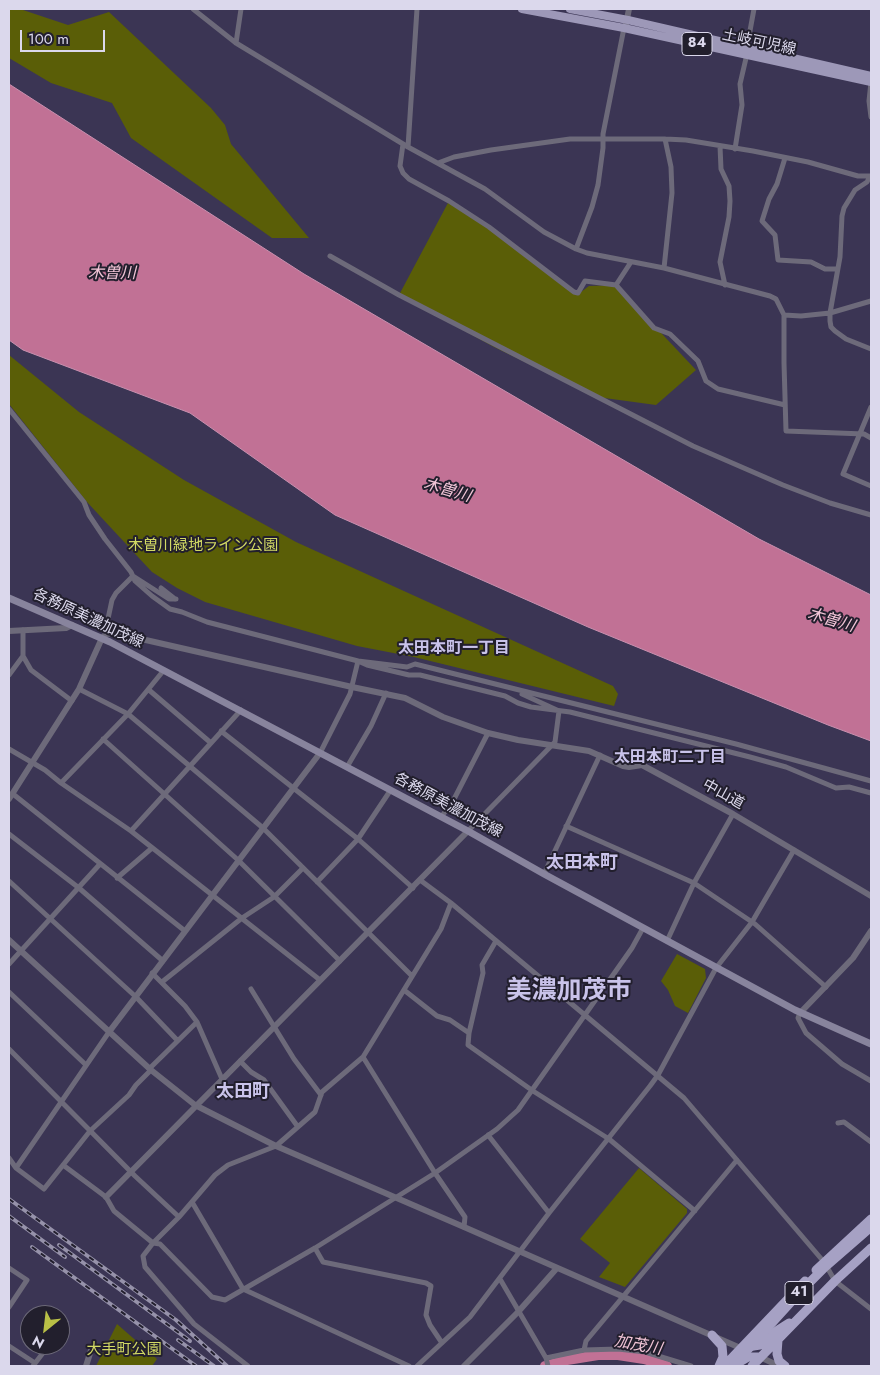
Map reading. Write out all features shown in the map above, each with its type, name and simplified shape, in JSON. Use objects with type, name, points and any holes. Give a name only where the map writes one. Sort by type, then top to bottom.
[{"type":"highway","points":[[724,1366],[824,1262],[871,1219]]},
{"type":"highway","name":"41","points":[[732,1366],[801,1291],[825,1267],[871,1227]]},
{"type":"highway","name":"41","points":[[737,1366],[816,1280],[871,1231]]},
{"type":"highway","points":[[752,1366],[835,1281],[871,1248]]},
{"type":"highway","points":[[740,1348],[760,1345],[770,1335],[812,1304]]},
{"type":"highway","points":[[712,1335],[722,1346],[724,1354],[719,1366]]},
{"type":"highway","points":[[778,1340],[777,1354],[779,1361],[785,1366]]},
{"type":"highway","points":[[732,1366],[748,1357],[760,1358]]},
{"type":"main road","name":"土岐可児線","points":[[522,9],[871,76]]},
{"type":"main road","name":"土岐可児線","points":[[570,9],[628,20],[871,82]]},
{"type":"main road","name":"各務原美濃加茂線","points":[[9,598],[102,638],[164,670],[468,831],[667,942],[800,1013],[871,1044]]},
{"type":"street","points":[[193,9],[236,43],[406,146],[485,189],[544,232],[576,249],[664,268],[725,286],[770,296],[782,308],[784,315],[786,431],[864,434],[871,438]]},
{"type":"street","points":[[236,43],[241,9]]},
{"type":"street","points":[[417,9],[406,146],[400,154],[402,173],[408,179],[449,201],[489,227],[574,292],[578,293],[585,282],[616,285],[654,328],[670,334],[698,361],[706,381],[718,389],[785,405]]},
{"type":"street","points":[[576,249],[598,185],[603,134],[624,28],[630,9]]},
{"type":"street","points":[[735,149],[742,105],[740,84],[754,9]]},
{"type":"street","points":[[871,82],[869,101],[871,117]]},
{"type":"street","points":[[438,163],[454,157],[560,140],[665,139],[686,140],[720,146],[785,158],[858,176],[871,176]]},
{"type":"street","points":[[664,268],[672,193],[671,167],[665,139]]},
{"type":"street","points":[[720,146],[721,169],[728,186],[730,201],[729,217],[720,262],[725,286]]},
{"type":"street","points":[[785,158],[762,221],[775,235],[778,260],[811,262],[826,269],[837,269]]},
{"type":"street","points":[[871,176],[867,182],[855,190],[844,208],[836,288],[830,313],[831,327],[834,331],[846,339],[871,349]]},
{"type":"street","points":[[330,256],[398,295],[693,446],[783,485],[830,503],[871,515]]},
{"type":"street","points":[[616,285],[631,262]]},
{"type":"street","points":[[784,315],[801,316],[830,313],[871,301]]},
{"type":"street","points":[[871,407],[843,474],[871,486]]},
{"type":"street","points":[[9,409],[84,502],[89,515],[135,581],[170,609],[207,622],[358,661],[407,667],[415,664],[520,692],[736,744],[871,781]]},
{"type":"street","points":[[133,576],[170,599],[176,599],[161,588]]},
{"type":"street","points":[[106,628],[112,600],[133,576]]},
{"type":"street","points":[[9,631],[66,628],[72,625]]},
{"type":"street","points":[[23,630],[23,656],[31,670],[72,701]]},
{"type":"street","name":"中山道","points":[[102,638],[106,634],[114,633],[386,693],[405,698],[443,717],[488,733],[518,740],[582,749],[623,766],[646,766],[733,814],[871,896]]},
{"type":"street","points":[[102,638],[79,689],[11,796],[185,931]]},
{"type":"street","points":[[9,675],[23,656]]},
{"type":"street","points":[[16,1168],[108,1032],[320,753],[350,694],[358,661]]},
{"type":"street","points":[[358,661],[367,665],[409,675],[420,675],[505,696],[531,707],[570,712],[750,757],[786,767],[836,788],[849,787],[871,793]]},
{"type":"street","points":[[61,783],[128,714],[164,670]]},
{"type":"street","points":[[79,689],[128,714],[190,765],[263,828],[412,976]]},
{"type":"street","points":[[149,690],[211,743]]},
{"type":"street","points":[[520,692],[560,711]]},
{"type":"street","points":[[347,767],[386,693]]},
{"type":"street","points":[[131,831],[241,710]]},
{"type":"street","points":[[106,1197],[555,742],[560,711]]},
{"type":"street","points":[[221,731],[292,789],[358,839],[413,888]]},
{"type":"street","points":[[440,817],[452,803],[488,733]]},
{"type":"street","points":[[102,739],[238,860],[340,961]]},
{"type":"street","points":[[9,749],[33,763],[131,831],[320,980]]},
{"type":"street","points":[[544,874],[600,755]]},
{"type":"street","points":[[317,882],[358,839],[390,791]]},
{"type":"street","points":[[667,942],[694,883],[733,814]]},
{"type":"street","points":[[566,826],[694,883],[752,922],[826,987]]},
{"type":"street","points":[[9,834],[79,888],[162,961]]},
{"type":"street","points":[[117,878],[152,848]]},
{"type":"street","points":[[417,1366],[470,1317],[658,1075],[716,968],[752,922],[794,850]]},
{"type":"street","points":[[9,964],[100,864]]},
{"type":"street","points":[[162,982],[242,918],[274,897],[303,868]]},
{"type":"street","points":[[420,880],[451,903],[684,1098],[824,1262],[835,1281],[871,1309]]},
{"type":"street","points":[[9,881],[136,996],[177,1040]]},
{"type":"street","points":[[248,1366],[194,1324],[145,1267],[142,1256],[215,1175],[228,1165],[276,1146],[315,1112],[321,1095],[363,1057],[442,929],[451,903]]},
{"type":"street","points":[[63,1165],[106,1197],[114,1211],[153,1243],[160,1244],[212,1297],[225,1300],[315,1248],[435,1173],[488,1135],[518,1110],[632,948],[643,928]]},
{"type":"street","points":[[871,931],[853,958],[800,1013],[798,1018],[806,1033],[842,1064],[871,1081]]},
{"type":"street","points":[[9,940],[150,1070],[195,1105],[276,1146],[520,1251],[779,1366]]},
{"type":"street","points":[[496,941],[482,965],[483,973],[468,1045],[533,1091],[609,1139],[695,1211]]},
{"type":"street","points":[[152,974],[185,1006],[197,1022],[222,1079]]},
{"type":"street","points":[[252,989],[294,1060],[321,1095]]},
{"type":"street","points":[[404,990],[437,1016],[450,1020],[469,1033]]},
{"type":"street","points":[[9,992],[86,1065]]},
{"type":"street","points":[[9,1158],[16,1168],[44,1189],[90,1131],[129,1096],[136,1085],[177,1040],[197,1022]]},
{"type":"street","points":[[9,1049],[131,1172],[179,1217]]},
{"type":"street","points":[[363,1057],[435,1173],[465,1217],[464,1227]]},
{"type":"street","points":[[240,1061],[251,1072],[264,1080],[298,1127]]},
{"type":"street","points":[[838,1123],[844,1122],[871,1142]]},
{"type":"street","points":[[488,1135],[549,1213]]},
{"type":"street","points":[[584,1350],[586,1341],[737,1160]]},
{"type":"street","points":[[192,1202],[243,1289],[409,1366]]},
{"type":"street","points":[[315,1248],[323,1262],[426,1283],[431,1286],[426,1315],[442,1343]]},
{"type":"street","points":[[9,1268],[27,1280],[9,1307]]},
{"type":"street","points":[[464,1366],[518,1312],[557,1268]]},
{"type":"street","points":[[500,1279],[546,1358],[548,1366]]},
{"type":"street","points":[[9,1346],[34,1365]]},
{"type":"street","points":[[86,1366],[92,1348]]},
{"type":"street","points":[[546,1358],[584,1350],[618,1349],[645,1352],[691,1366]]},
{"type":"green space","points":[[9,9],[20,9],[68,25],[109,12],[211,108],[225,125],[231,144],[309,238],[272,238],[131,138],[112,103],[51,83],[9,58]]},
{"type":"green space","points":[[449,201],[498,233],[577,295],[589,286],[616,285],[696,370],[656,405],[597,397],[494,347],[399,295]]},
{"type":"green space","name":"木曽川緑地ライン公園","points":[[9,355],[79,412],[184,480],[296,542],[613,686],[618,694],[614,706],[414,657],[357,646],[205,602],[177,588],[152,572],[87,502],[9,404]]},
{"type":"green space","points":[[677,954],[705,969],[706,978],[688,1013],[675,1006],[668,990],[661,981]]},
{"type":"green space","points":[[639,1168],[687,1209],[687,1213],[625,1287],[599,1277],[610,1263],[580,1239]]},
{"type":"green space","name":"大手町公園","points":[[117,1324],[157,1359],[152,1366],[96,1366]]},
{"type":"water","name":"木曽川","points":[[9,84],[304,274],[759,539],[871,595],[871,741],[588,627],[335,515],[190,413],[23,350],[9,340]]},
{"type":"waterway","name":"加茂川","points":[[545,1366],[598,1355],[618,1355],[644,1359],[667,1366]]},
{"type":"railway","points":[[9,1199],[176,1320],[227,1366]]},
{"type":"railway","points":[[9,1216],[65,1257]]},
{"type":"railway","points":[[59,1245],[190,1341]]},
{"type":"railway","points":[[32,1247],[196,1366]]},
{"type":"railway","points":[[178,1340],[214,1366]]},
{"type":"district","name":"太田本町一丁目","points":[[454,649]]},
{"type":"district","name":"太田本町二丁目","points":[[670,758]]},
{"type":"district","name":"太田本町","points":[[582,864]]},
{"type":"district","name":"美濃加茂市","points":[[569,992]]},
{"type":"district","name":"太田町","points":[[243,1093]]}]
